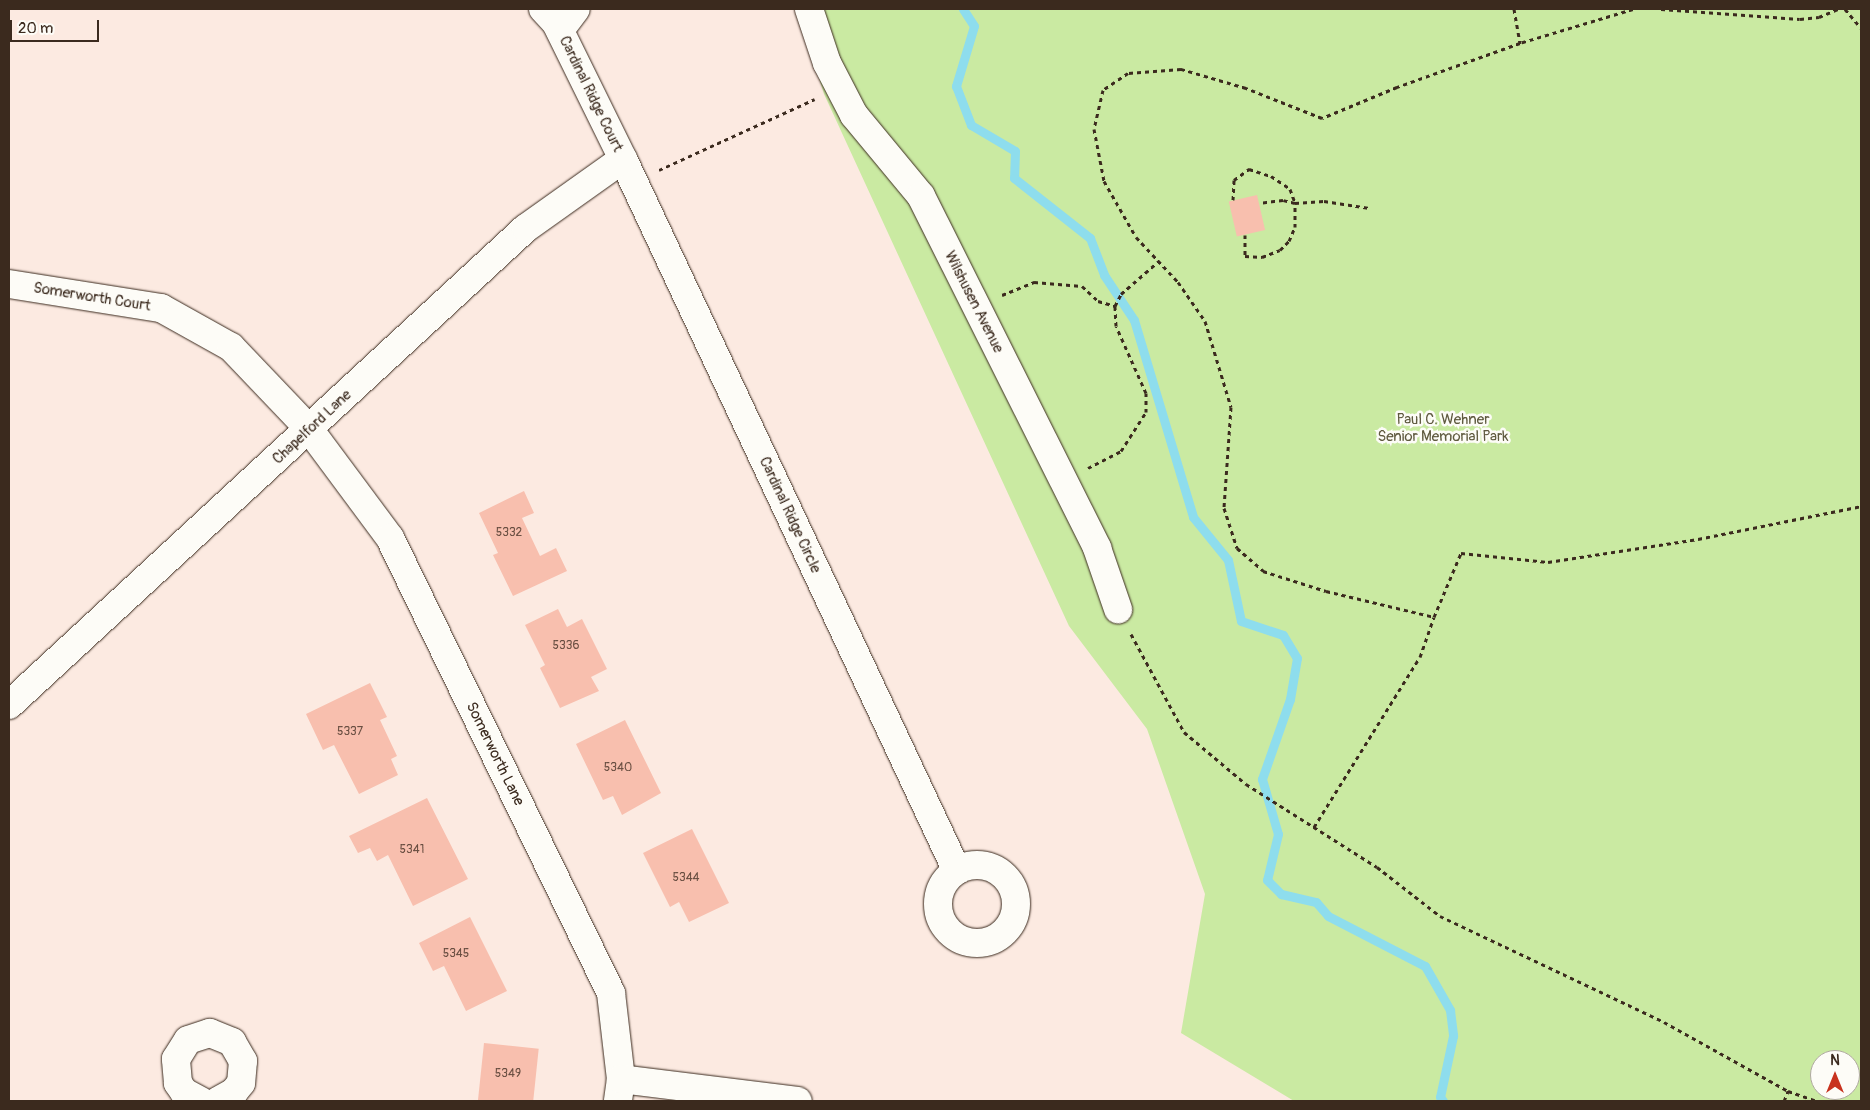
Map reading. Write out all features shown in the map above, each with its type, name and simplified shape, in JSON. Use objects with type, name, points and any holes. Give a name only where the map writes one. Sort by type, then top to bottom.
[{"type":"street","name":"Cardinal Ridge Court","points":[[543,9],[560,30],[628,170]]},
{"type":"street","name":"Cardinal Ridge Court","points":[[560,30],[576,9]]},
{"type":"street","name":"Wilshusen Avenue","points":[[809,9],[827,63],[854,115],[921,196],[1097,548],[1118,609]]},
{"type":"street","name":"Chapelford Lane","points":[[9,705],[526,228],[628,170]]},
{"type":"street","name":"Cardinal Ridge Circle","points":[[628,170],[957,871]]},
{"type":"street","name":"Somerworth Court","points":[[9,284],[161,308],[231,347],[309,429]]},
{"type":"street","name":"Somerworth Lane","points":[[309,429],[390,538],[611,993],[619,1090]]},
{"type":"street","points":[[188,1098],[175,1071],[181,1049],[199,1035],[222,1036],[239,1050],[244,1072],[234,1092],[218,1101]]},
{"type":"street","points":[[619,1090],[798,1101]]},
{"type":"path","points":[[1514,9],[1520,44]]},
{"type":"path","points":[[1434,618],[1326,591],[1262,571],[1237,548],[1224,508],[1231,407],[1205,321],[1159,261],[1136,237],[1104,182],[1094,129],[1103,90],[1128,73],[1181,69],[1246,88],[1322,118],[1397,87],[1520,44],[1633,9]]},
{"type":"path","points":[[1661,9],[1800,19],[1819,17],[1838,9]]},
{"type":"path","points":[[1845,9],[1861,28]]},
{"type":"path","points":[[628,170],[840,87]]},
{"type":"path","points":[[1233,200],[1234,180],[1249,169],[1271,176],[1290,189],[1295,203],[1295,227],[1289,241],[1280,250],[1262,257],[1245,256],[1245,235]]},
{"type":"path","points":[[1259,203],[1283,200],[1295,203],[1324,201],[1369,208]]},
{"type":"path","points":[[1063,480],[1121,451],[1146,412],[1146,393],[1116,326],[1115,305],[1121,294],[1159,261]]},
{"type":"path","points":[[977,307],[1034,282],[1082,286],[1098,301],[1115,305]]},
{"type":"path","points":[[1314,827],[1420,657],[1461,553],[1548,562],[1698,539],[1861,506]]},
{"type":"path","points":[[1118,609],[1184,732],[1246,784],[1377,867],[1440,916],[1664,1022],[1788,1091],[1817,1101]]},
{"type":"path","points":[[1784,1101],[1788,1091]]},
{"type":"green space","name":"Paul C. Wehner Senior Memorial Park","points":[[797,9],[1861,9],[1861,1101],[1294,1101],[1181,1033],[1205,894],[1147,729],[1069,626],[824,94]]},
{"type":"building","points":[[1257,195],[1265,230],[1237,237],[1229,202]]},
{"type":"building","points":[[524,491],[534,513],[522,518],[540,556],[556,548],[567,571],[513,596],[493,555],[498,553],[479,513]]},
{"type":"building","points":[[558,609],[567,627],[582,619],[607,669],[591,677],[599,691],[560,708],[540,668],[545,665],[525,625]]},
{"type":"building","points":[[370,683],[387,717],[380,720],[397,756],[391,759],[398,775],[359,794],[334,745],[323,750],[306,714]]},
{"type":"building","points":[[625,720],[661,793],[622,815],[613,796],[603,800],[576,744]]},
{"type":"building","points":[[427,798],[468,879],[413,906],[388,855],[377,861],[370,848],[358,853],[349,836]]},
{"type":"building","points":[[692,829],[729,903],[689,922],[679,902],[670,907],[643,853]]},
{"type":"building","points":[[470,917],[507,991],[466,1011],[444,966],[433,971],[419,943]]},
{"type":"building","points":[[484,1043],[539,1049],[533,1101],[478,1101]]},
{"type":"waterway","points":[[963,9],[974,26],[956,86],[971,125],[1015,151],[1014,178],[1090,238],[1104,275],[1134,320],[1193,517],[1228,560],[1241,621],[1283,635],[1297,658],[1290,699],[1262,779],[1278,834],[1267,880],[1281,894],[1316,902],[1328,916],[1425,966],[1450,1010],[1453,1036],[1440,1097],[1443,1101]]}]
